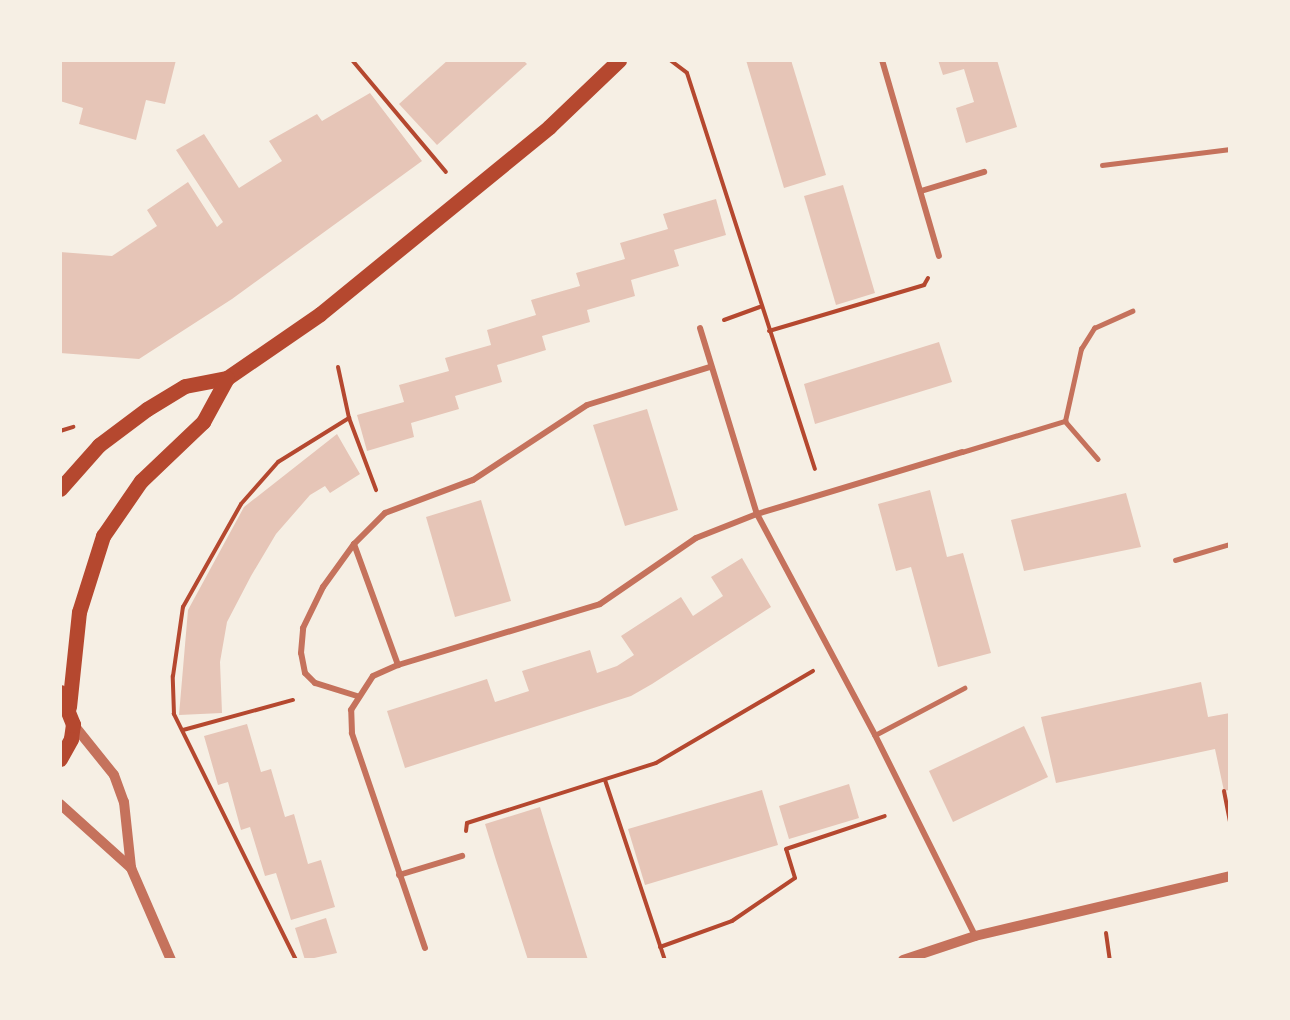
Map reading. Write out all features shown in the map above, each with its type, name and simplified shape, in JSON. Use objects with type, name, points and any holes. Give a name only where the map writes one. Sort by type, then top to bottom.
[{"type":"main road","points":[[61,486],[99,445],[147,409],[186,386],[227,378],[320,314],[549,127],[619,60]]},
{"type":"main road","points":[[69,707],[79,612],[103,536],[141,481],[203,422],[227,378]]},
{"type":"main road","points":[[60,692],[69,707],[73,724],[71,739],[60,759]]},
{"type":"street","points":[[882,60],[939,256]]},
{"type":"street","points":[[921,190],[984,172]]},
{"type":"street","points":[[700,328],[710,367],[757,514],[875,735],[975,936]]},
{"type":"street","points":[[357,696],[332,690],[305,673],[301,653],[303,628],[323,587],[354,544],[385,513],[473,480],[587,405],[710,367]]},
{"type":"street","points":[[425,948],[352,733],[351,710],[357,696],[373,676],[398,665],[600,604],[696,538],[757,514],[823,491],[962,452]]},
{"type":"street","points":[[354,544],[398,665]]},
{"type":"street","points":[[73,724],[114,774],[124,802],[131,868],[171,960]]},
{"type":"street","points":[[60,804],[131,868]]},
{"type":"street","points":[[399,875],[462,856]]},
{"type":"street","points":[[903,960],[975,936],[1230,876]]},
{"type":"lane","points":[[1102,165],[1230,149]]},
{"type":"lane","points":[[1065,421],[1081,349],[1094,328],[1132,311]]},
{"type":"lane","points":[[962,452],[1065,421]]},
{"type":"lane","points":[[1065,421],[1098,459]]},
{"type":"lane","points":[[1175,560],[1230,544]]},
{"type":"lane","points":[[875,735],[964,688]]},
{"type":"path","points":[[352,60],[466,195]]},
{"type":"path","points":[[670,60],[687,73],[768,332],[823,491]]},
{"type":"path","points":[[768,332],[924,285],[939,256]]},
{"type":"path","points":[[700,328],[760,307]]},
{"type":"path","points":[[338,367],[350,418],[385,513]]},
{"type":"path","points":[[296,960],[174,714],[173,676],[183,607],[214,546],[241,504],[278,462],[350,418]]},
{"type":"path","points":[[462,856],[466,823],[656,763],[834,658]]},
{"type":"path","points":[[183,730],[332,690]]},
{"type":"path","points":[[605,780],[665,960]]},
{"type":"path","points":[[1224,791],[1230,821]]},
{"type":"path","points":[[660,946],[732,921],[795,878],[786,849],[911,808]]},
{"type":"building","points":[[60,60],[176,60],[165,104],[146,100],[136,140],[79,124],[83,108],[60,101]]},
{"type":"building","points":[[448,60],[523,60],[527,64],[437,145],[399,104]]},
{"type":"building","points":[[746,60],[791,60],[826,175],[784,188]]},
{"type":"building","points":[[938,60],[997,60],[1017,127],[966,143],[956,108],[974,102],[964,69],[943,75]]},
{"type":"building","points":[[370,93],[422,161],[232,299],[139,359],[60,353],[60,252],[112,256],[157,226],[147,210],[188,182],[217,227],[223,222],[176,150],[204,134],[239,188],[282,161],[269,141],[317,114],[322,121]]},
{"type":"building","points":[[843,185],[875,293],[836,305],[804,196]]},
{"type":"building","points":[[716,199],[726,235],[674,250],[679,266],[631,280],[635,296],[587,310],[590,322],[542,336],[546,350],[497,365],[502,382],[455,396],[459,409],[411,423],[414,437],[367,451],[357,415],[404,402],[399,385],[449,371],[445,358],[491,345],[487,330],[536,315],[531,300],[580,286],[576,273],[625,259],[620,243],[668,229],[663,214]]},
{"type":"building","points":[[939,342],[952,382],[815,424],[804,384]]},
{"type":"building","points":[[647,409],[678,510],[625,526],[593,425]]},
{"type":"building","points":[[337,434],[360,474],[330,493],[325,486],[310,495],[276,534],[251,576],[227,622],[220,662],[222,713],[179,715],[188,610],[244,507]]},
{"type":"building","points":[[930,490],[947,557],[963,553],[991,653],[938,667],[911,567],[896,571],[878,504]]},
{"type":"building","points":[[1126,493],[1141,547],[1024,571],[1011,520]]},
{"type":"building","points":[[481,500],[511,601],[455,617],[426,517]]},
{"type":"building","points":[[742,558],[771,607],[652,684],[631,696],[405,768],[387,711],[487,679],[495,702],[529,691],[522,671],[590,650],[597,673],[617,666],[634,655],[621,636],[681,597],[693,616],[723,596],[711,577]]},
{"type":"building","points":[[1201,682],[1208,717],[1230,713],[1230,790],[1224,791],[1215,749],[1056,783],[1041,717]]},
{"type":"building","points":[[247,724],[261,772],[271,769],[285,817],[294,814],[308,864],[321,860],[335,907],[291,920],[276,873],[265,876],[250,827],[241,830],[228,782],[218,785],[204,736]]},
{"type":"building","points":[[1024,726],[1048,777],[953,822],[929,771]]},
{"type":"building","points":[[849,784],[859,818],[789,839],[779,806]]},
{"type":"building","points":[[762,790],[778,845],[645,885],[628,829]]},
{"type":"building","points":[[540,807],[588,960],[528,960],[495,857],[485,824]]},
{"type":"building","points":[[326,918],[337,953],[305,960],[295,928]]}]
